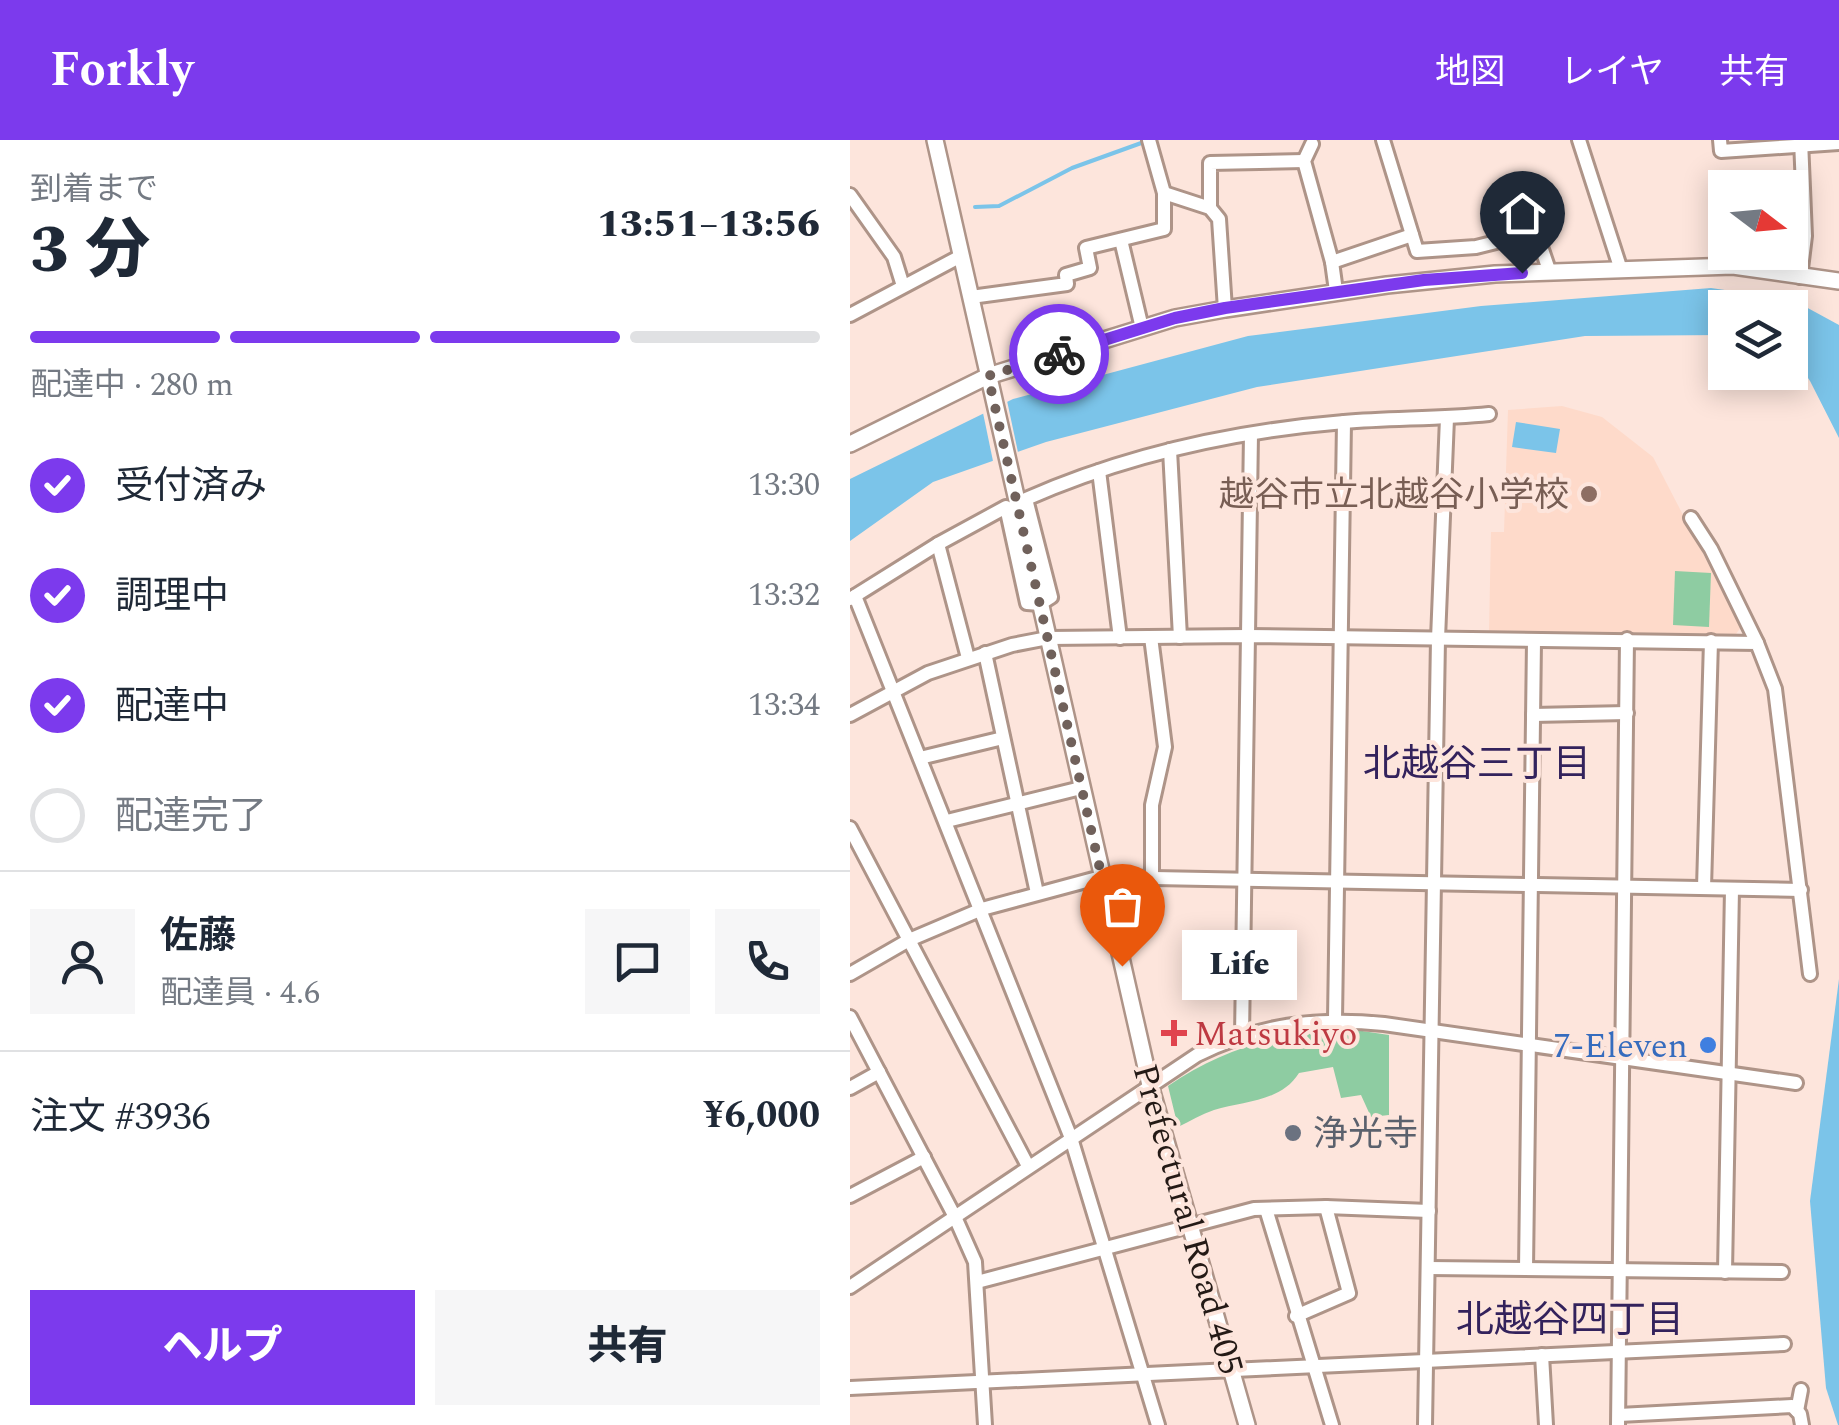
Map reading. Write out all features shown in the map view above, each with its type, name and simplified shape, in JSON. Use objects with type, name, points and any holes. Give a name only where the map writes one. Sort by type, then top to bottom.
[{"type":"main road","name":"Prefectural Road 405","points":[[935,140],[1150,1084],[1246,1425]]},
{"type":"main road","points":[[850,444],[989,381],[1142,328],[1225,308],[1478,276],[1550,272],[1733,266],[1839,282]]},
{"type":"street","points":[[971,298],[1067,284],[1066,275],[1090,268],[1086,248],[1164,229],[1164,193],[1150,140]]},
{"type":"street","points":[[1383,140],[1417,250],[1476,247],[1536,232],[1550,272]]},
{"type":"street","points":[[1578,140],[1621,270]]},
{"type":"street","points":[[1720,140],[1721,151],[1839,143]]},
{"type":"street","points":[[1800,276],[1805,236],[1801,143]]},
{"type":"street","points":[[1312,144],[1304,161],[1332,262],[1336,292]]},
{"type":"street","points":[[1210,208],[1210,163],[1304,161]]},
{"type":"street","points":[[1164,193],[1210,208],[1219,219],[1225,308]]},
{"type":"street","points":[[850,195],[894,257],[904,286]]},
{"type":"street","points":[[1332,262],[1412,235]]},
{"type":"street","points":[[1122,240],[1142,328]]},
{"type":"street","points":[[850,315],[961,256]]},
{"type":"street","points":[[1158,1425],[1071,1138],[947,821],[852,598],[1006,507],[1027,603],[1040,604],[1051,597],[1026,499],[1098,470],[1251,434],[1344,422],[1489,414]]},
{"type":"street","points":[[1425,1425],[1438,639],[1447,418]]},
{"type":"street","points":[[1335,1019],[1344,422]]},
{"type":"street","points":[[1242,1036],[1251,434]]},
{"type":"street","points":[[1170,450],[1180,637]]},
{"type":"street","points":[[1098,470],[1120,638]]},
{"type":"street","points":[[1690,518],[1711,549],[1775,689],[1810,974]]},
{"type":"street","points":[[938,544],[968,658]]},
{"type":"street","points":[[850,716],[892,690],[968,658],[1048,638],[1247,636],[1757,643]]},
{"type":"street","points":[[1151,637],[1165,747],[1152,806],[1152,878]]},
{"type":"street","points":[[1627,639],[1618,1420],[1792,1406],[1799,1410]]},
{"type":"street","points":[[1526,1269],[1534,641]]},
{"type":"street","points":[[1704,888],[1711,641]]},
{"type":"street","points":[[985,653],[1037,893]]},
{"type":"street","points":[[1534,715],[1626,713]]},
{"type":"street","points":[[920,758],[1004,738]]},
{"type":"street","points":[[947,821],[1082,788]]},
{"type":"street","points":[[850,828],[1028,1166]]},
{"type":"street","points":[[850,974],[909,940],[982,908],[1101,877],[1801,890]]},
{"type":"street","points":[[1725,1272],[1732,889]]},
{"type":"street","points":[[850,1017],[956,1217],[975,1262],[985,1425]]},
{"type":"street","points":[[850,1287],[1197,1055],[1285,1024],[1335,1019],[1796,1083]]},
{"type":"street","points":[[850,1088],[879,1072]]},
{"type":"street","points":[[850,1196],[924,1157]]},
{"type":"street","points":[[977,1282],[1266,1208],[1429,1211]]},
{"type":"street","points":[[1266,1208],[1332,1425]]},
{"type":"street","points":[[1296,1316],[1349,1292],[1326,1208]]},
{"type":"street","points":[[1428,1268],[1782,1272]]},
{"type":"street","points":[[850,1388],[1784,1344]]},
{"type":"street","points":[[1542,1355],[1546,1425]]},
{"type":"street","points":[[1802,1390],[1802,1425]]},
{"type":"shaded area","name":"越谷市立北越谷小学校","points":[[1562,406],[1602,417],[1653,457],[1741,627],[1736,634],[1489,632],[1491,532],[1504,532],[1508,410]]},
{"type":"green space","points":[[1675,571],[1711,573],[1709,627],[1673,625]]},
{"type":"green space","points":[[1349,1029],[1389,1035],[1389,1115],[1371,1117],[1361,1095],[1341,1098],[1333,1067],[1299,1073],[1272,1095],[1214,1110],[1178,1127],[1168,1086],[1189,1073],[1254,1044]]},
{"type":"water","points":[[1711,288],[1725,290],[1708,290],[1708,335],[1585,336],[1257,387],[1046,442],[933,482],[850,541],[850,479],[1013,399],[1248,336],[1481,306]]},
{"type":"water","points":[[1808,308],[1839,325],[1839,438],[1810,381]]},
{"type":"water","points":[[1516,422],[1560,429],[1556,453],[1512,447]]},
{"type":"water","points":[[1839,979],[1838,1425],[1826,1388],[1810,1201]]},
{"type":"pier","points":[[1006,396],[1019,457],[994,466],[982,408]]},
{"type":"waterway","points":[[975,207],[999,206],[1072,168],[1144,142]]},
{"type":"way so far","points":[[1059,354],[988,376],[1122,966]]},
{"type":"place","name":"越谷市立北越谷小学校","points":[[1589,494]]},
{"type":"place","name":"Life","points":[[1122,966]]},
{"type":"place","name":"Matsukiyo","points":[[1174,1033]]},
{"type":"place","name":"7-Eleven","points":[[1708,1045]]},
{"type":"place","name":"浄光寺","points":[[1293,1133]]},
{"type":"district","name":"北越谷三丁目","points":[[1477,763]]},
{"type":"district","name":"北越谷四丁目","points":[[1570,1319]]},
{"type":"route","points":[[1059,354],[1175,318],[1225,308],[1424,280],[1522,273]]}]
